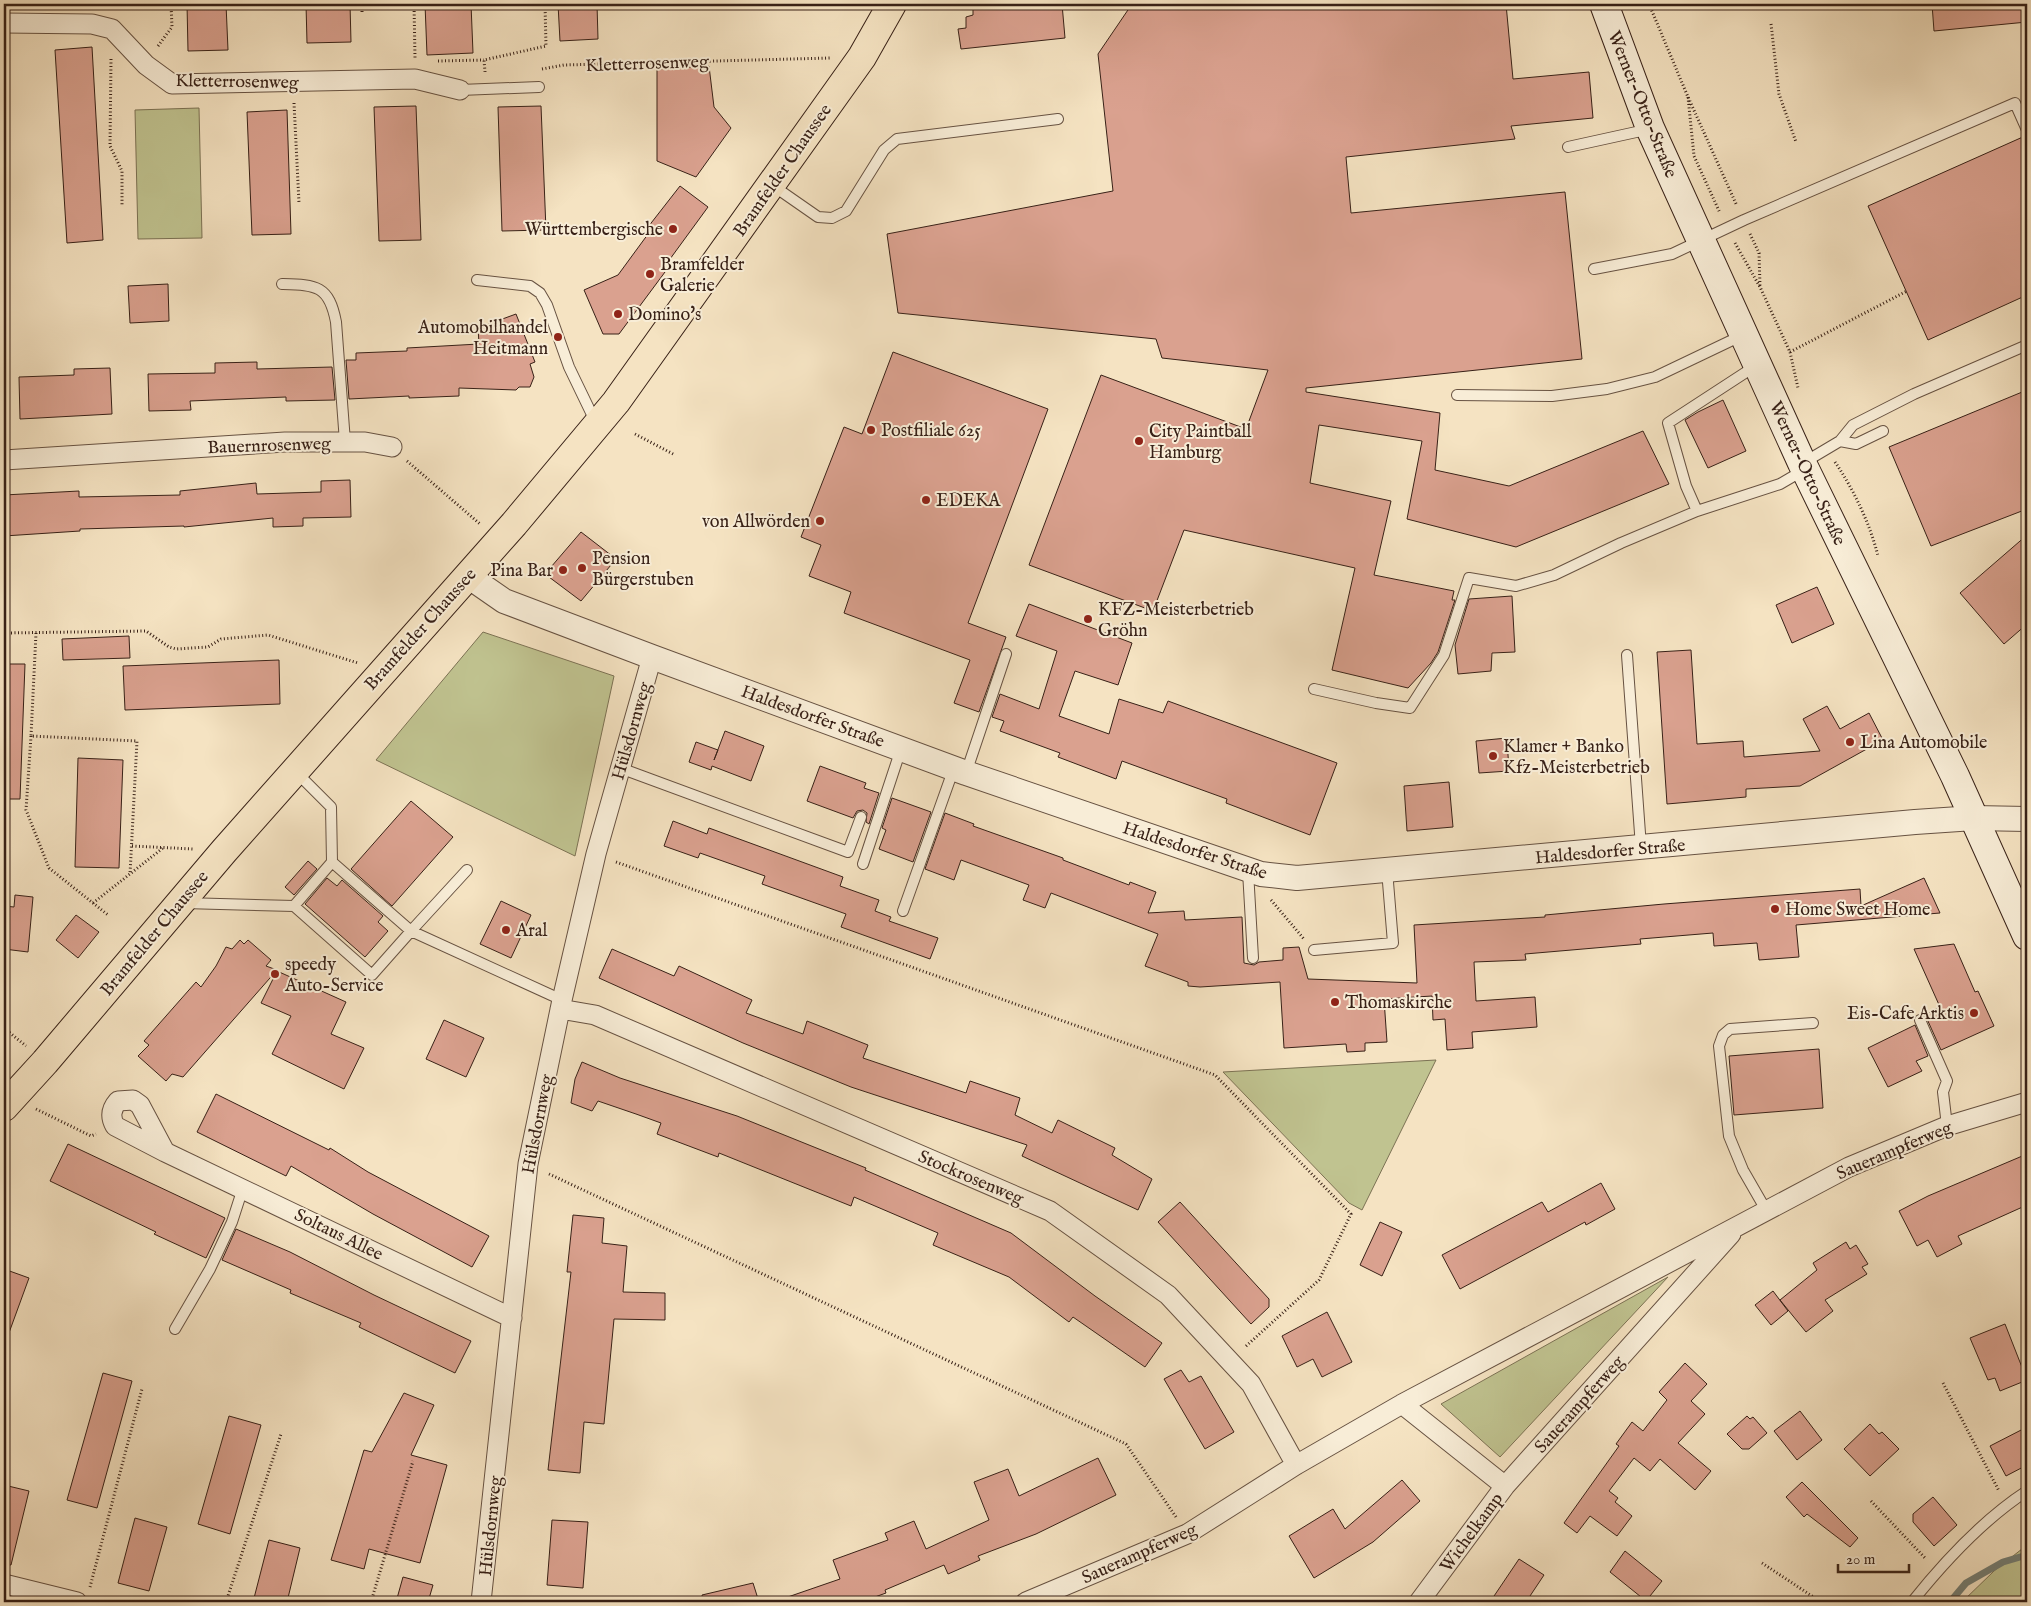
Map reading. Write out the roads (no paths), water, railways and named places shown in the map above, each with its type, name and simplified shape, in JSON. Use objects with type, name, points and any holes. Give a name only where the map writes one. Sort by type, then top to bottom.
[{"type":"main road","name":"Bramfelder Chaussee","points":[[8,1101],[51,1054],[294,770],[468,576],[597,424],[862,57],[892,4]]},
{"type":"main road","name":"Werner-Otto-Straße","points":[[1604,4],[1650,128],[1803,466],[1974,818],[2027,936]]},
{"type":"street","name":"Kletterrosenweg","points":[[4,23],[92,24],[112,29],[146,65],[172,84],[415,79],[460,90]]},
{"type":"street","name":"Bauernrosenweg","points":[[4,460],[285,442],[365,442],[392,447]]},
{"type":"street","name":"Haldesdorfer Straße","points":[[468,576],[504,601],[652,657],[960,770],[1255,872],[1298,878],[1915,822],[1974,818],[2027,818]]},
{"type":"street","name":"Hülsdornweg","points":[[482,1602],[528,1164],[561,1004],[596,854],[652,657]]},
{"type":"street","name":"Stockrosenweg","points":[[561,1004],[595,1015],[1050,1211],[1168,1295],[1252,1384],[1296,1466]]},
{"type":"street","name":"Soltaus Allee","points":[[165,1152],[140,1105],[133,1100],[118,1101],[114,1106],[112,1120],[115,1126],[165,1152],[512,1318]]},
{"type":"street","name":"Sauerampferweg","points":[[1026,1602],[1187,1534],[1296,1466],[1402,1404],[1849,1167],[1947,1126],[2027,1102]]},
{"type":"street","name":"Sauerampferweg","points":[[1505,1486],[1740,1224]]},
{"type":"street","points":[[1402,1404],[1505,1486]]},
{"type":"street","name":"Wichelkamp","points":[[1420,1602],[1505,1486]]},
{"type":"street","points":[[4,1584],[83,1598]]},
{"type":"lane","points":[[460,90],[539,87]]},
{"type":"lane","points":[[1594,268],[1672,254],[1744,220],[2015,103],[2027,130]]},
{"type":"lane","points":[[772,184],[818,217],[832,218],[846,211],[884,150],[898,139],[1058,119]]},
{"type":"lane","points":[[1568,147],[1650,128]]},
{"type":"lane","points":[[477,280],[530,286],[540,293],[547,305],[569,367],[597,424]]},
{"type":"lane","points":[[282,284],[313,285],[329,298],[334,308],[345,442]]},
{"type":"lane","points":[[1457,395],[1552,396],[1607,389],[1655,377],[1744,334]]},
{"type":"lane","points":[[1314,689],[1376,703],[1410,708],[1444,655],[1468,578],[1516,586],[1554,575],[1697,511],[1780,484],[1840,441],[1853,425],[1914,394],[2027,345]]},
{"type":"lane","points":[[1697,511],[1686,486],[1668,423],[1758,365]]},
{"type":"lane","points":[[1840,441],[1856,444],[1883,431]]},
{"type":"lane","points":[[903,911],[1006,654]]},
{"type":"lane","points":[[1627,655],[1642,848]]},
{"type":"lane","points":[[863,864],[902,748]]},
{"type":"lane","points":[[620,768],[848,852],[861,817]]},
{"type":"lane","points":[[294,770],[331,807],[332,862],[294,906]]},
{"type":"lane","points":[[332,862],[411,931],[561,1004]]},
{"type":"lane","points":[[180,903],[294,906],[372,975],[467,870]]},
{"type":"lane","points":[[1314,950],[1393,943],[1387,870]]},
{"type":"lane","points":[[1253,958],[1255,872]]},
{"type":"lane","points":[[1920,1020],[1947,1082],[1943,1092],[1947,1126]]},
{"type":"lane","points":[[1766,1210],[1743,1170],[1729,1136],[1719,1046],[1723,1035],[1730,1029],[1813,1023]]},
{"type":"lane","points":[[175,1329],[210,1270],[232,1222],[243,1188]]},
{"type":"lane","points":[[1912,1602],[1937,1571],[2006,1504],[2027,1491]]},
{"type":"waterway","points":[[1950,1602],[1966,1583],[2003,1562],[2027,1555]]},
{"type":"place","name":"Württembergische","points":[[673,229]]},
{"type":"place","name":"Bramfelder Galerie","points":[[650,274]]},
{"type":"place","name":"Domino's","points":[[618,314]]},
{"type":"place","name":"Automobilhandel Heitmann","points":[[558,337]]},
{"type":"place","name":"Postfiliale 625","points":[[871,430]]},
{"type":"place","name":"City Paintball Hamburg","points":[[1139,441]]},
{"type":"place","name":"EDEKA","points":[[926,500]]},
{"type":"place","name":"von Allwörden","points":[[820,521]]},
{"type":"place","name":"Pension Bürgerstuben","points":[[582,568]]},
{"type":"place","name":"Pina Bar","points":[[563,570]]},
{"type":"place","name":"KFZ-Meisterbetrieb Gröhn","points":[[1088,619]]},
{"type":"place","name":"Lina Automobile","points":[[1850,742]]},
{"type":"place","name":"Klamer + Banko Kfz-Meisterbetrieb","points":[[1493,756]]},
{"type":"place","name":"Home Sweet Home","points":[[1775,909]]},
{"type":"place","name":"Aral","points":[[506,930]]},
{"type":"place","name":"speedy Auto-Service","points":[[275,974]]},
{"type":"place","name":"Thomaskirche","points":[[1335,1002]]},
{"type":"place","name":"Eis-Cafe Arktis","points":[[1974,1013]]}]
